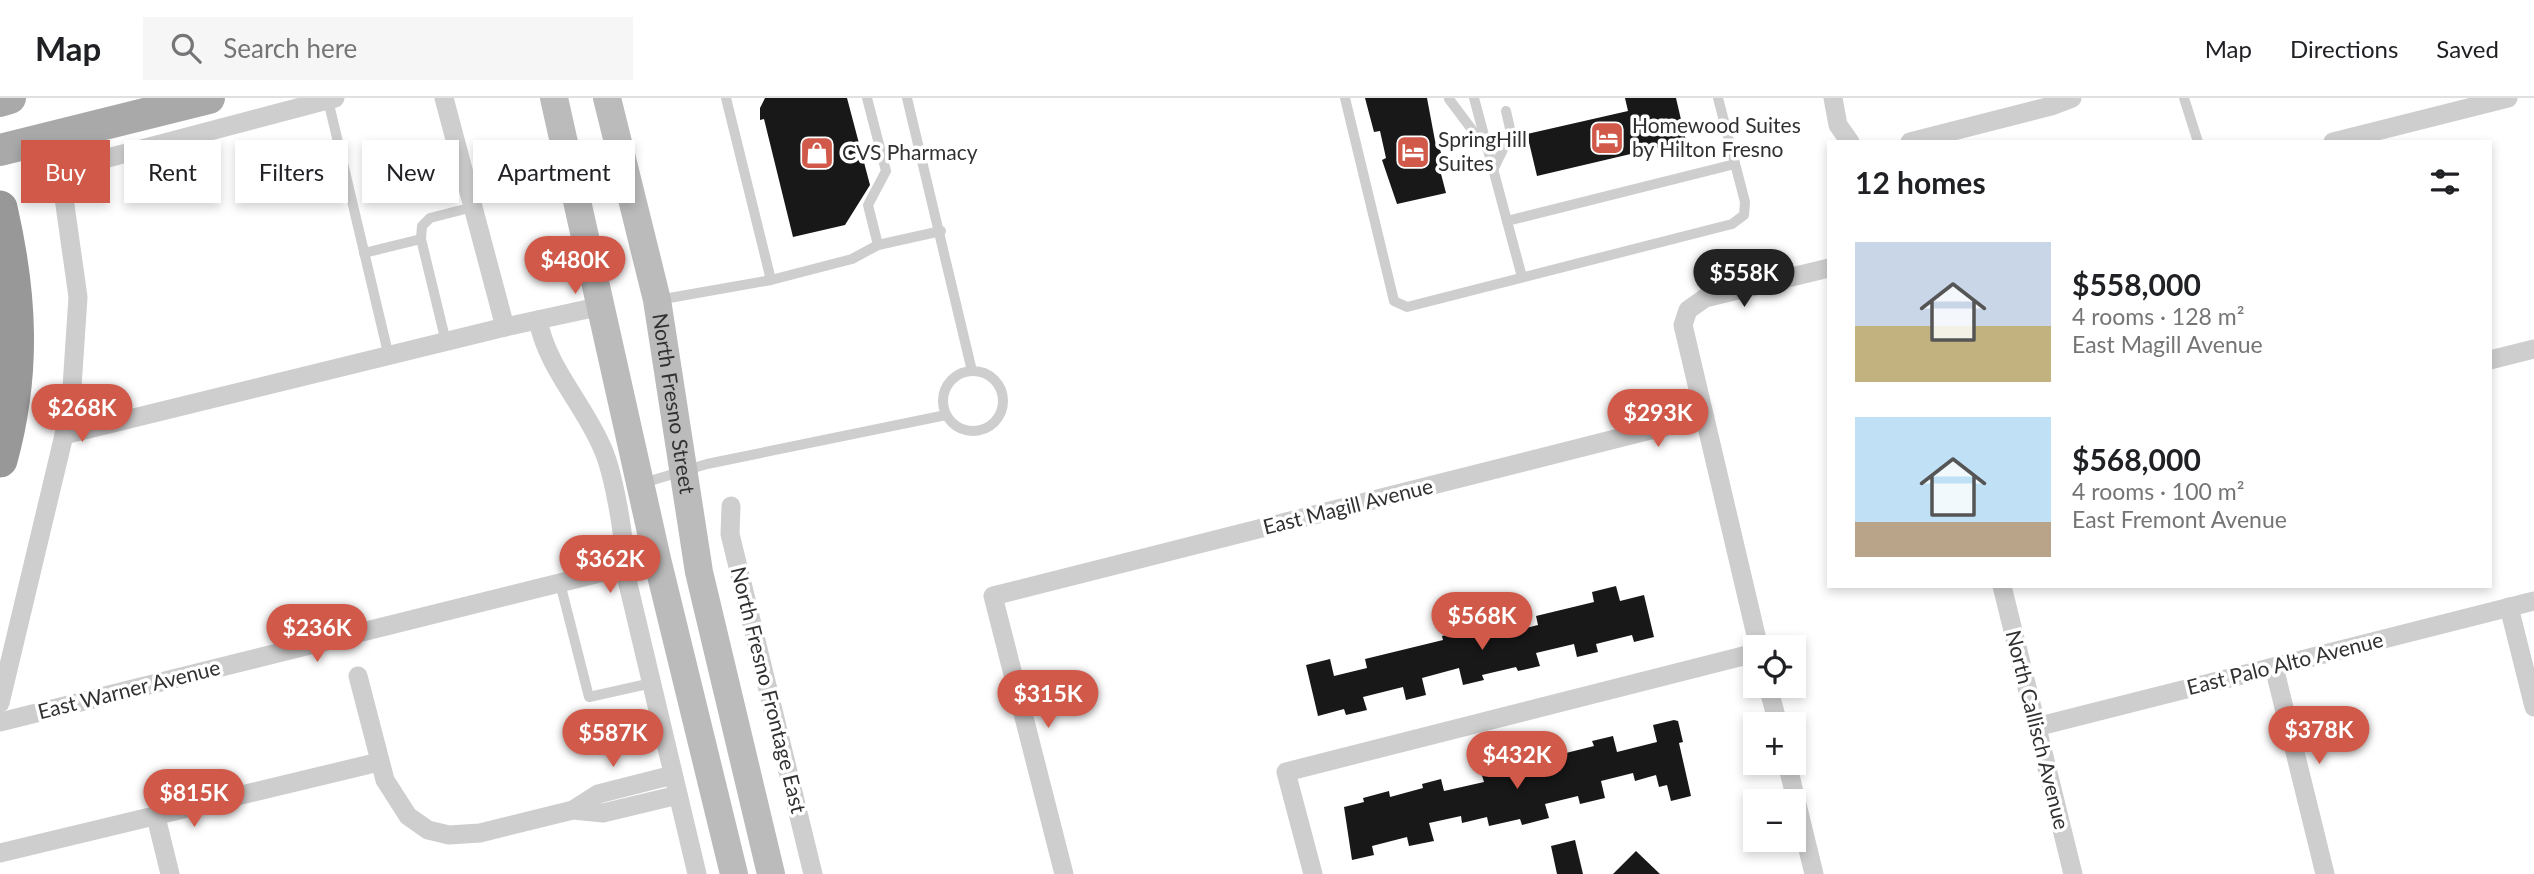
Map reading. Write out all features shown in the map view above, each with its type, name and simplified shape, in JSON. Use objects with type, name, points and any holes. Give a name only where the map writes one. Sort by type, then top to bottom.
[{"type":"highway","points":[[0,208],[18,310],[18,348],[15,394],[0,460]]},
{"type":"main road","points":[[0,101],[10,98]]},
{"type":"main road","points":[[0,150],[209,98]]},
{"type":"main road","name":"North Fresno Street","points":[[554,98],[640,483],[734,874]]},
{"type":"main road","name":"North Fresno Street","points":[[607,98],[657,300],[701,584],[771,874]]},
{"type":"street","points":[[444,98],[505,327]]},
{"type":"street","points":[[1833,98],[1838,125],[1849,140]]},
{"type":"street","points":[[1926,140],[1975,134],[2072,98]]},
{"type":"street","points":[[2341,140],[2508,98]]},
{"type":"street","points":[[0,703],[64,435],[78,335],[78,297],[63,191],[74,171],[81,165],[331,99]]},
{"type":"street","points":[[1756,635],[1683,333],[1688,310],[1705,298],[1827,268]]},
{"type":"street","points":[[64,435],[505,327],[602,306]]},
{"type":"street","points":[[538,320],[542,343],[603,447],[625,545],[624,567],[697,874]]},
{"type":"street","points":[[2492,360],[2534,349]]},
{"type":"street","name":"East Magill Avenue","points":[[1064,874],[993,596],[1702,417]]},
{"type":"street","name":"North Fresno Frontage East","points":[[732,506],[730,534],[813,874]]},
{"type":"street","name":"East Warner Avenue","points":[[0,722],[624,567]]},
{"type":"street","name":"North Callisch Avenue","points":[[2002,588],[2073,874]]},
{"type":"street","name":"East Palo Alto Avenue","points":[[2036,727],[2534,601]]},
{"type":"street","points":[[2509,607],[2534,707]]},
{"type":"street","points":[[1313,874],[1286,772],[1743,656]]},
{"type":"street","points":[[2274,667],[2325,874]]},
{"type":"street","points":[[358,676],[379,762],[396,802],[408,816],[428,830],[449,835],[481,833],[573,810],[598,794],[673,775]]},
{"type":"street","points":[[0,853],[379,762]]},
{"type":"street","points":[[1790,775],[1815,874]]},
{"type":"street","points":[[573,810],[603,813],[678,795]]},
{"type":"street","points":[[156,817],[170,874]]},
{"type":"lane","points":[[726,98],[771,280]]},
{"type":"lane","points":[[867,98],[886,171],[868,205],[878,245]]},
{"type":"lane","points":[[907,98],[941,231],[972,371]]},
{"type":"lane","points":[[1345,98],[1394,301],[1407,307],[1422,306],[1522,277],[1732,224],[1744,215],[1745,202],[1718,98]]},
{"type":"lane","points":[[1474,98],[1522,277]]},
{"type":"lane","points":[[2184,98],[2196,140]]},
{"type":"lane","points":[[331,99],[389,357]]},
{"type":"lane","points":[[1449,99],[1488,151]]},
{"type":"lane","points":[[1493,170],[1511,133],[1506,111]]},
{"type":"lane","points":[[1507,221],[1735,164]]},
{"type":"lane","points":[[446,342],[421,239],[422,226],[430,218],[473,207]]},
{"type":"lane","points":[[657,300],[771,280],[852,259],[878,245],[941,231]]},
{"type":"lane","points":[[364,253],[421,239]]},
{"type":"lane","points":[[972,371],[990,376],[1001,390],[1003,399],[998,417],[984,428],[967,430],[958,427],[946,415],[943,395],[947,386],[962,373],[972,371]]},
{"type":"lane","points":[[640,483],[683,471],[946,415]]},
{"type":"lane","points":[[560,583],[589,697],[652,683]]},
{"type":"building","name":"CVS Pharmacy","points":[[765,98],[847,98],[870,185],[845,225],[793,237],[764,119],[760,120],[760,108]]},
{"type":"building","name":"SpringHill Suites","points":[[1365,98],[1427,98],[1436,146],[1439,145],[1445,169],[1440,170],[1446,193],[1397,204],[1382,160],[1386,158],[1380,131],[1374,132]]},
{"type":"building","name":"Homewood Suites by Hilton Fresno","points":[[1625,98],[1676,98],[1686,141],[1537,176],[1527,134],[1628,111]]},
{"type":"building","points":[[1616,586],[1620,601],[1644,595],[1654,637],[1634,642],[1632,635],[1596,644],[1598,652],[1577,657],[1574,644],[1536,653],[1540,666],[1518,671],[1516,667],[1482,675],[1484,680],[1463,685],[1459,668],[1422,678],[1426,695],[1406,700],[1403,687],[1363,697],[1367,710],[1346,715],[1344,709],[1318,716],[1306,665],[1330,659],[1334,676],[1367,668],[1365,659],[1443,640],[1442,636],[1479,627],[1478,621],[1502,615],[1507,633],[1538,625],[1536,616],[1594,602],[1592,592]]},
{"type":"building","points":[[1678,721],[1683,742],[1679,743],[1691,796],[1671,801],[1667,785],[1659,787],[1656,775],[1635,781],[1633,773],[1601,781],[1605,798],[1580,804],[1578,796],[1545,804],[1549,818],[1522,825],[1520,819],[1489,826],[1487,817],[1462,823],[1461,816],[1429,823],[1434,841],[1409,846],[1407,837],[1372,846],[1374,855],[1352,860],[1344,807],[1364,802],[1363,798],[1389,791],[1390,797],[1423,788],[1422,784],[1441,779],[1444,791],[1484,782],[1480,769],[1501,764],[1503,774],[1539,765],[1536,754],[1560,748],[1562,754],[1594,746],[1592,741],[1613,736],[1617,752],[1657,742],[1653,725]]},
{"type":"building","points":[[1575,840],[1583,874],[1557,874],[1551,846]]},
{"type":"building","points":[[1636,851],[1660,874],[1613,874]]},
{"type":"place","name":"Homewood Suites by Hilton Fresno","points":[[1607,138]]},
{"type":"place","name":"SpringHill Suites","points":[[1413,152]]},
{"type":"place","name":"CVS Pharmacy","points":[[817,153]]}]
